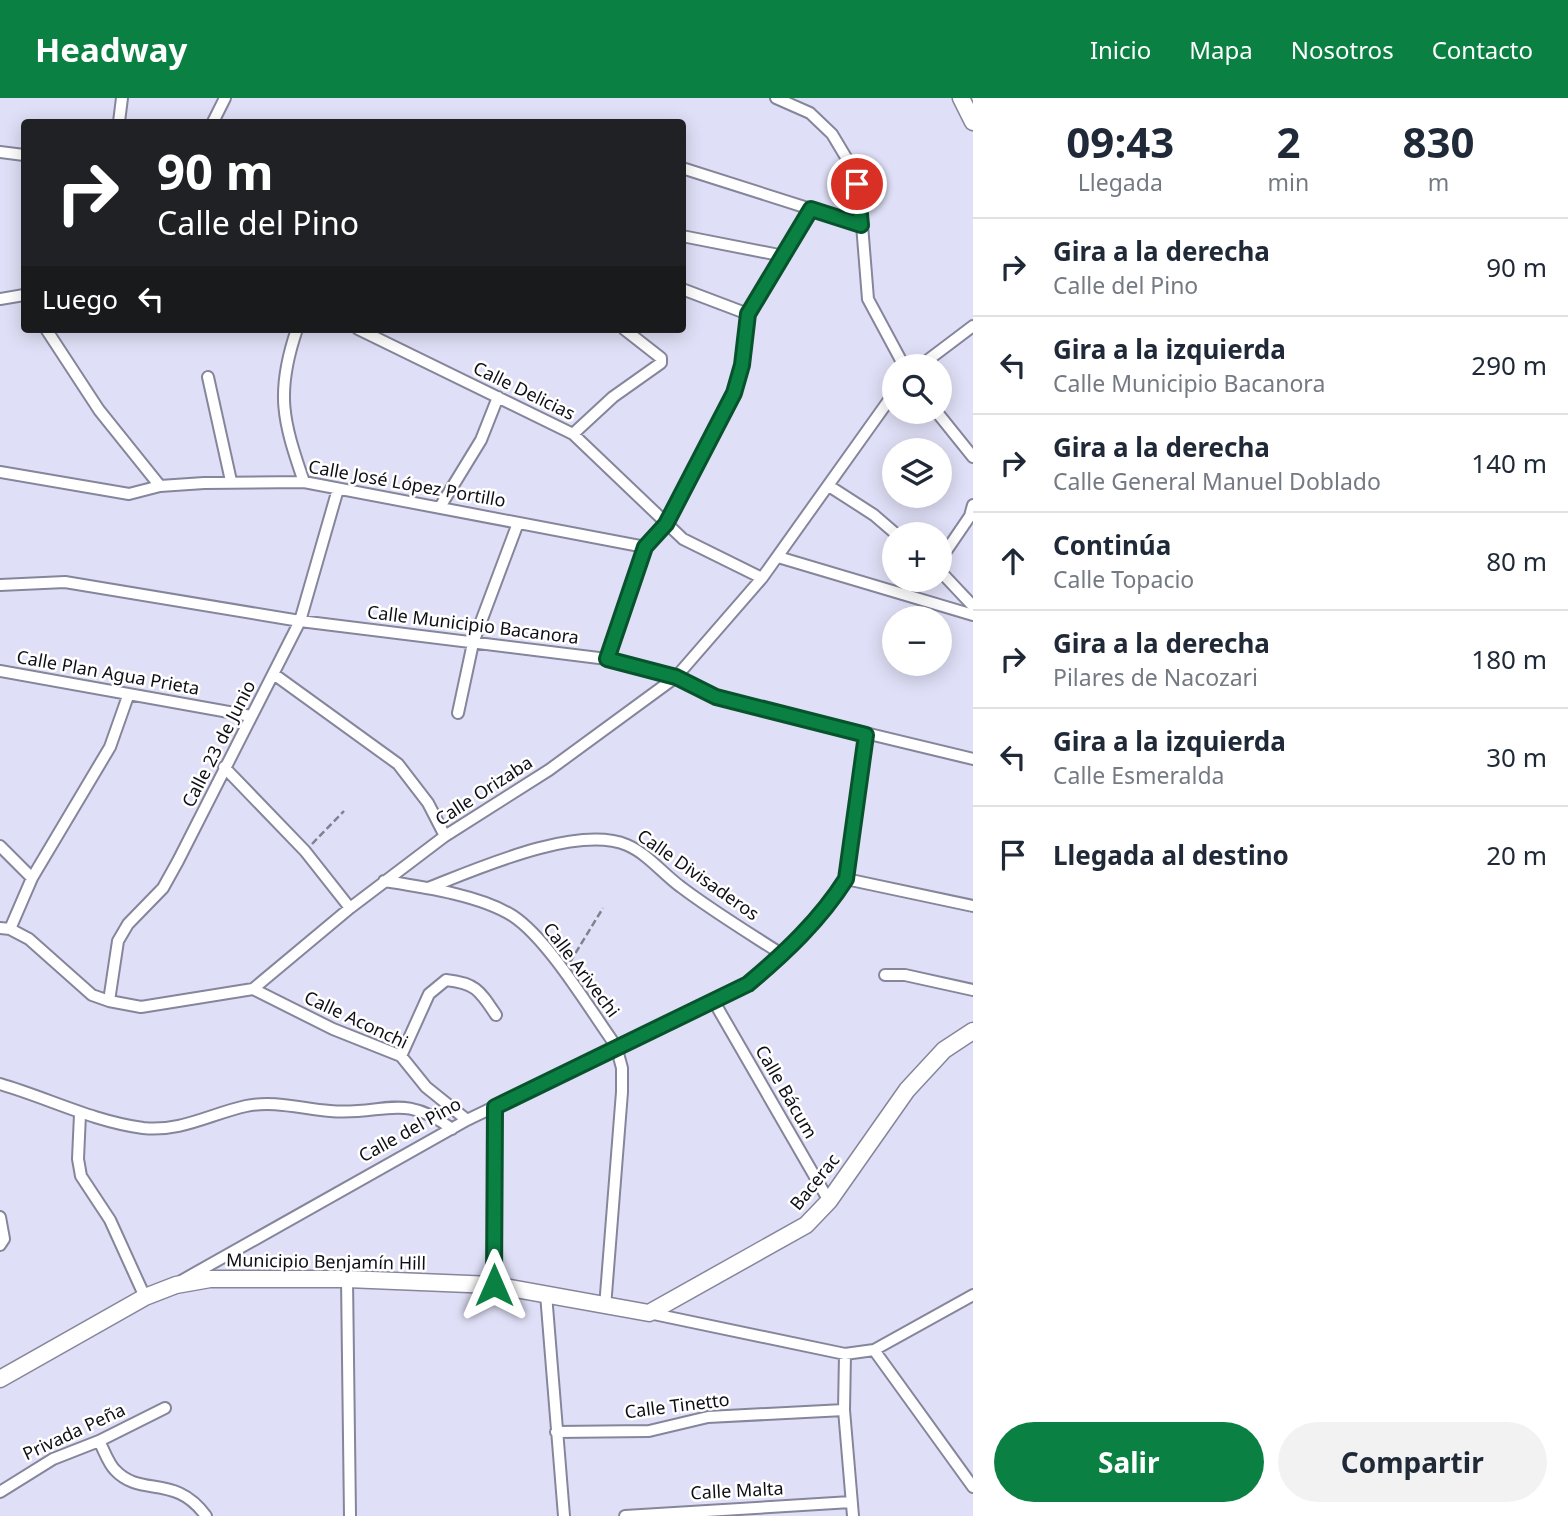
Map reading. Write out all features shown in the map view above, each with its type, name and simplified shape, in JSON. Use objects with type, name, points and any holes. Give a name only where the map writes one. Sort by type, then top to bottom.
[{"type":"street","points":[[119,119],[122,98]]},
{"type":"street","points":[[214,119],[225,98]]},
{"type":"street","points":[[776,98],[810,113],[832,134],[853,169],[860,200],[868,299],[898,354]]},
{"type":"street","points":[[961,98],[973,122]]},
{"type":"street","points":[[0,152],[21,155]]},
{"type":"street","points":[[686,169],[861,225]]},
{"type":"street","points":[[607,659],[645,547],[666,524],[734,393],[742,365],[748,314],[811,209]]},
{"type":"street","points":[[686,237],[784,257]]},
{"type":"street","points":[[686,291],[748,314]]},
{"type":"street","points":[[0,299],[21,296]]},
{"type":"street","points":[[936,354],[973,326]]},
{"type":"street","points":[[49,333],[99,410],[160,486]]},
{"type":"street","points":[[296,333],[291,347],[282,412],[304,482]]},
{"type":"street","name":"Calle Delicias","points":[[366,333],[573,434],[684,538],[762,578]]},
{"type":"street","points":[[573,434],[613,397],[659,366],[662,358],[629,333]]},
{"type":"street","points":[[208,377],[231,481]]},
{"type":"street","points":[[440,506],[481,440],[498,397]]},
{"type":"street","name":"Calle Orizaba","points":[[253,989],[350,908],[445,836],[549,770],[676,677],[762,578],[882,409]]},
{"type":"street","points":[[946,424],[973,457]]},
{"type":"street","name":"Calle José López Portillo","points":[[0,472],[130,494],[160,486],[231,481],[304,482],[645,547]]},
{"type":"street","points":[[829,486],[882,522]]},
{"type":"street","name":"Calle 23 de Junio","points":[[109,1001],[118,942],[128,924],[163,888],[224,767],[275,675],[300,621],[338,489]]},
{"type":"street","points":[[952,542],[970,516],[973,505]]},
{"type":"street","points":[[458,713],[473,643],[519,523]]},
{"type":"street","points":[[778,557],[973,615]]},
{"type":"street","name":"Calle Municipio Bacanora","points":[[0,585],[65,582],[300,621],[607,659],[676,677],[716,697],[973,759]]},
{"type":"street","points":[[952,584],[973,606]]},
{"type":"street","name":"Calle Plan Agua Prieta","points":[[0,671],[251,716]]},
{"type":"street","points":[[275,675],[398,764],[428,803],[445,836]]},
{"type":"street","points":[[128,696],[110,747],[5,928],[29,939],[92,995],[109,1001],[141,1007],[253,989]]},
{"type":"street","name":"Calle del Pino","points":[[176,1285],[221,1256],[467,1120],[748,984],[783,954],[834,898],[846,879],[866,735]]},
{"type":"street","points":[[224,767],[305,851],[350,908]]},
{"type":"street","name":"Calle Divisaderos","points":[[428,888],[494,862],[554,844],[608,839],[642,852],[669,878],[704,905],[783,954]]},
{"type":"street","points":[[0,846],[32,878]]},
{"type":"street","points":[[846,879],[973,906]]},
{"type":"street","name":"Calle Arivechi","points":[[384,881],[428,888],[512,916],[534,934],[616,1046],[621,1068],[622,1092],[605,1307]]},
{"type":"street","points":[[885,975],[905,975],[973,989]]},
{"type":"street","points":[[401,1056],[429,995],[446,980],[465,982],[478,989],[496,1015]]},
{"type":"street","name":"Calle Aconchi","points":[[253,989],[333,1029],[401,1056],[425,1087],[467,1120]]},
{"type":"street","name":"Calle Bácum","points":[[713,1000],[829,1201]]},
{"type":"street","name":"Bacerac","points":[[649,1313],[806,1225],[829,1201],[907,1090],[944,1050],[973,1031]]},
{"type":"street","points":[[0,1084],[80,1114],[144,1128],[180,1128],[246,1106],[270,1103],[332,1111],[399,1106],[420,1109],[452,1129]]},
{"type":"street","points":[[494,1285],[495,1107]]},
{"type":"street","points":[[80,1114],[78,1159],[81,1176],[110,1220],[145,1297]]},
{"type":"street","points":[[0,1217],[4,1239],[0,1245]]},
{"type":"street","name":"Calle del Pino","points":[[0,1379],[145,1297],[176,1285],[210,1279]]},
{"type":"street","name":"Municipio Benjamín Hill","points":[[210,1279],[347,1279],[494,1285],[649,1313]]},
{"type":"street","points":[[347,1279],[351,1516]]},
{"type":"street","points":[[546,1294],[564,1516]]},
{"type":"street","points":[[649,1313],[845,1354],[874,1350],[971,1299]]},
{"type":"street","points":[[874,1350],[973,1487]]},
{"type":"street","points":[[845,1354],[844,1410],[853,1516]]},
{"type":"street","name":"Privada Peña","points":[[0,1492],[53,1459],[99,1441],[165,1408]]},
{"type":"street","name":"Calle Tinetto","points":[[556,1432],[649,1431],[708,1418],[844,1410]]},
{"type":"street","points":[[99,1441],[114,1469],[124,1477],[134,1483],[168,1487],[182,1493],[197,1504],[206,1516]]},
{"type":"street","name":"Calle Malta","points":[[625,1516],[851,1502]]},
{"type":"path","points":[[305,851],[344,810]]},
{"type":"path","points":[[563,974],[603,908]]},
{"type":"route","points":[[494,1285],[495,1107],[748,984],[783,954],[834,898],[846,879],[851,862],[866,735],[716,697],[676,677],[607,659],[645,547],[666,524],[734,393],[742,365],[748,314],[811,209],[861,225],[857,184]]}]
